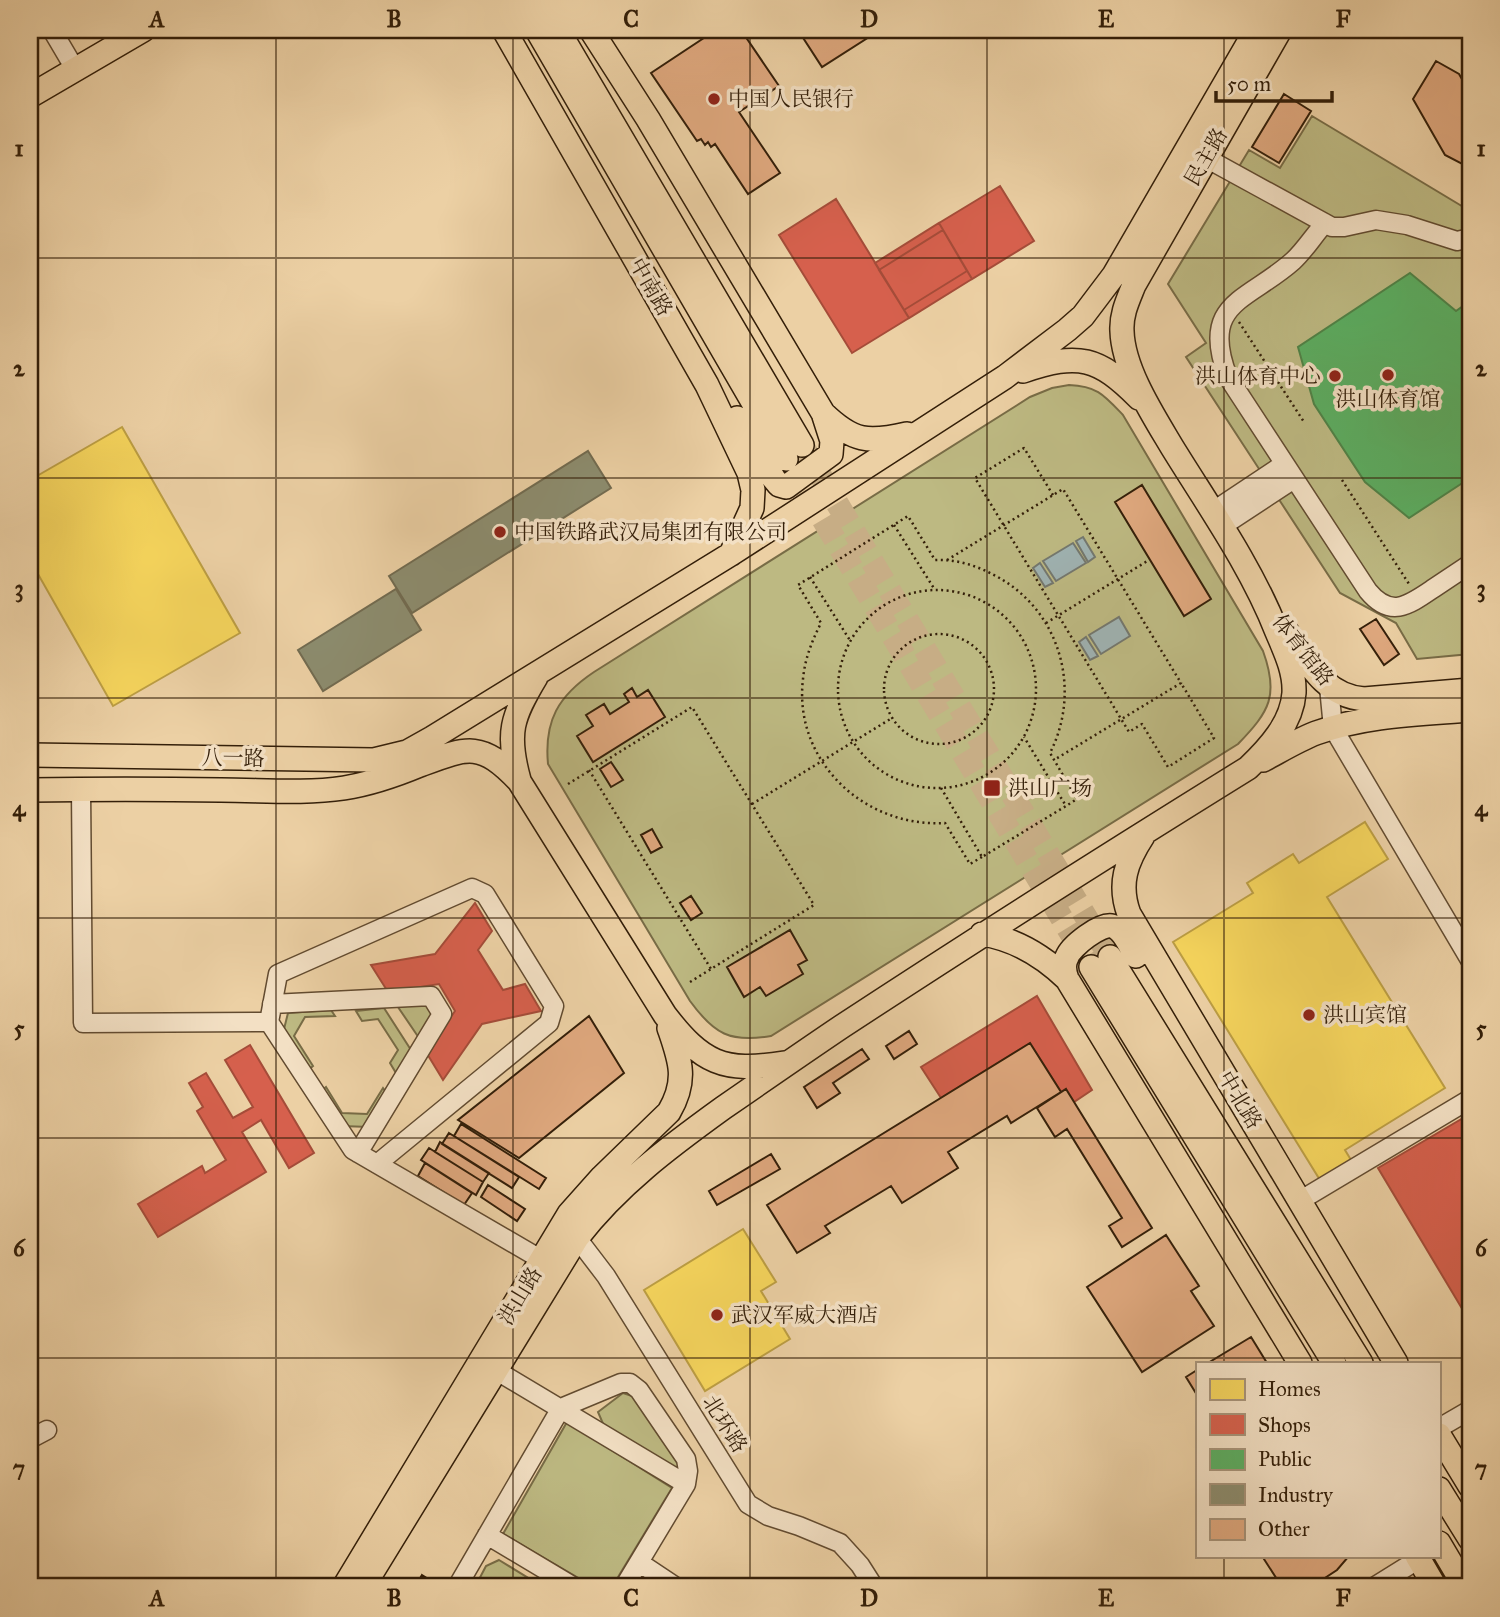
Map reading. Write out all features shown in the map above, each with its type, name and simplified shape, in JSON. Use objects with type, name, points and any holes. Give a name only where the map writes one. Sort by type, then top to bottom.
[{"type":"main road","points":[[30,96],[114,30]]},
{"type":"main road","points":[[30,79],[143,30]]},
{"type":"main road","name":"中南路","points":[[504,30],[707,386],[749,473],[753,490],[750,517],[731,554]]},
{"type":"main road","name":"中南路","points":[[537,30],[794,452],[558,30]]},
{"type":"main road","points":[[591,30],[648,119],[823,413],[832,441],[831,454],[790,485],[783,486],[774,479],[725,397],[707,386]]},
{"type":"main road","name":"民主路","points":[[1124,280],[1256,30]]},
{"type":"main road","name":"民主路","points":[[1124,280],[1206,158],[1280,30]]},
{"type":"main road","points":[[1124,280],[1126,304],[1122,330],[1130,365],[1149,408],[1265,601],[1288,660],[1294,693],[1288,715],[1277,736],[1248,768]]},
{"type":"main road","name":"八一路","points":[[30,755],[373,760],[407,752],[731,554],[1005,377],[1039,353],[1124,280]]},
{"type":"main road","points":[[1005,377],[1064,360],[1094,364],[1113,373],[1149,408]]},
{"type":"main road","points":[[823,413],[848,434],[869,440],[924,430]]},
{"type":"main road","name":"体育馆路","points":[[1265,601],[1318,676],[1329,687],[1349,697],[1364,699],[1470,690]]},
{"type":"main road","points":[[519,781],[512,750],[512,729],[519,706],[537,674]]},
{"type":"main road","points":[[1248,768],[1293,744],[1333,728],[1378,718],[1470,710]]},
{"type":"main road","points":[[30,790],[344,788],[393,775],[445,755],[467,750],[481,753],[500,762],[519,781],[665,1015],[685,1041],[697,1051],[735,1067],[758,1068],[788,1062]]},
{"type":"main road","name":"洪山路","points":[[360,1587],[577,1238],[605,1203],[629,1180],[690,1132],[788,1062],[982,934],[1248,768]]},
{"type":"main road","name":"中北路","points":[[1147,831],[1126,869],[1124,893],[1129,914],[1395,1362]]},
{"type":"main road","points":[[1067,979],[1065,962],[1069,953],[1081,940],[1108,925],[1123,934],[1145,973],[1172,986]]},
{"type":"main road","points":[[982,934],[1006,939],[1024,947],[1051,964],[1067,979],[1299,1362]]},
{"type":"main road","name":"中北路","points":[[1333,1362],[1101,962],[1360,1362]]},
{"type":"main road","name":"洪山路","points":[[360,1587],[569,1213],[669,1112],[681,1084],[681,1066],[665,1015]]},
{"type":"main road","points":[[1342,1272],[1373,1362]]},
{"type":"main road","points":[[1280,1331],[1311,1362]]},
{"type":"main road","points":[[1440,1437],[1470,1486]]},
{"type":"main road","points":[[1440,1491],[1470,1539]]},
{"type":"main road","points":[[1440,1545],[1465,1587]]},
{"type":"main road","points":[[1418,1558],[1436,1587]]},
{"type":"street","points":[[52,30],[72,63]]},
{"type":"street","points":[[1206,158],[1336,228],[1376,220],[1407,225],[1457,241],[1470,238]]},
{"type":"street","points":[[1325,223],[1294,260],[1230,309],[1218,335],[1221,359],[1235,391],[1373,598],[1383,605],[1398,607],[1419,598],[1470,564]]},
{"type":"street","points":[[1216,520],[1289,472]]},
{"type":"street","points":[[1329,687],[1333,728],[1470,960]]},
{"type":"street","points":[[81,789],[83,1023],[270,1013],[431,996],[442,1014],[358,1153]]},
{"type":"street","points":[[377,1164],[548,1023],[554,1006],[485,894],[472,888],[278,974],[270,1013],[353,1150],[377,1164],[542,1259]]},
{"type":"street","points":[[1301,1200],[1470,1099]]},
{"type":"street","name":"北环路","points":[[577,1238],[606,1276],[748,1504],[768,1516],[840,1543],[860,1565],[874,1587]]},
{"type":"street","points":[[496,1371],[686,1484]]},
{"type":"street","points":[[457,1587],[561,1408],[621,1383],[630,1383],[639,1390],[685,1459],[688,1471],[686,1484],[624,1587]]},
{"type":"street","points":[[1440,1427],[1470,1410]]},
{"type":"street","points":[[30,1439],[47,1430]]},
{"type":"street","points":[[487,1535],[574,1587]]},
{"type":"street","points":[[1374,1587],[1418,1558]]},
{"type":"street","points":[[639,1563],[676,1587]]},
{"type":"path","points":[[1230,309],[1304,422]]},
{"type":"path","points":[[947,560],[1003,526],[1063,489],[1214,738],[1168,767],[1142,724],[1129,732],[1003,526],[975,478],[1024,448],[1053,495]]},
{"type":"path","points":[[1342,480],[1419,598]]},
{"type":"path","points":[[908,516],[935,561],[947,560],[984,569],[1003,579],[1020,591],[1046,622],[1062,662],[1065,683],[1061,724],[1050,753],[1077,799],[970,864],[945,823],[900,820],[862,803],[846,791],[822,761],[811,741],[802,701],[806,660],[821,623],[797,584],[908,516]]},
{"type":"path","points":[[894,524],[935,590]]},
{"type":"path","points":[[1046,622],[1149,560]]},
{"type":"path","points":[[810,577],[851,642]]},
{"type":"path","points":[[935,590],[969,596],[985,602],[1005,618],[1022,638],[1032,662],[1036,687],[1035,704],[1024,737],[1003,763],[974,781],[941,788],[907,784],[891,777],[864,756],[853,742],[841,710],[838,693],[843,659],[851,642],[860,628],[886,605],[901,597],[935,590]]},
{"type":"path","points":[[952,635],[979,650],[988,663],[994,685],[992,708],[974,733],[945,745],[929,744],[902,730],[892,718],[884,693],[885,679],[896,655],[907,644],[921,637],[952,635]]},
{"type":"path","points":[[1054,761],[1181,683]]},
{"type":"path","points":[[568,783],[692,707],[814,905],[690,982]]},
{"type":"path","points":[[752,804],[892,718]]},
{"type":"path","points":[[1024,737],[1066,806]]},
{"type":"path","points":[[589,771],[711,969]]},
{"type":"path","points":[[941,788],[982,857]]},
{"type":"shaded area","name":"洪山体育中心","points":[[1312,116],[1470,211],[1470,654],[1417,659],[1396,623],[1340,593],[1186,357],[1206,343],[1168,284],[1249,150],[1280,168]]},
{"type":"shaded area","name":"洪山广场","points":[[1069,385],[1087,387],[1099,393],[1123,415],[1263,651],[1271,691],[1264,712],[1238,744],[771,1036],[744,1038],[724,1034],[707,1021],[690,1001],[548,764],[548,735],[556,711],[571,690],[594,672],[1030,397],[1052,388]]},
{"type":"shaded area","points":[[1083,537],[1095,557],[1088,562],[1076,541]]},
{"type":"shaded area","points":[[1073,543],[1086,563],[1056,581],[1043,561]]},
{"type":"shaded area","points":[[1040,563],[1053,583],[1045,587],[1033,568]]},
{"type":"shaded area","points":[[1119,617],[1130,636],[1101,654],[1089,635]]},
{"type":"shaded area","points":[[1086,637],[1098,656],[1090,660],[1079,642]]},
{"type":"shaded area","points":[[427,1004],[434,1015],[419,1038],[398,1007]]},
{"type":"shaded area","points":[[384,1008],[411,1050],[396,1073],[390,1063],[398,1050],[378,1019],[362,1021],[356,1011]]},
{"type":"shaded area","points":[[331,1010],[335,1016],[305,1017],[294,1036],[313,1066],[307,1071],[283,1033],[288,1013]]},
{"type":"shaded area","points":[[326,1087],[342,1113],[367,1114],[383,1088],[388,1095],[370,1127],[341,1126],[320,1092]]},
{"type":"shaded area","points":[[623,1393],[635,1397],[681,1464],[679,1472],[604,1426],[598,1412]]},
{"type":"shaded area","points":[[567,1422],[672,1488],[612,1587],[594,1587],[503,1534]]},
{"type":"shaded area","points":[[499,1560],[543,1587],[475,1587],[486,1566]]},
{"type":"building: Homes","points":[[122,427],[240,633],[113,706],[30,560],[30,480]]},
{"type":"building: Homes","name":"洪山宾馆","points":[[1365,822],[1388,859],[1327,897],[1445,1088],[1345,1150],[1351,1160],[1320,1180],[1173,942],[1253,893],[1247,883],[1293,854],[1299,863]]},
{"type":"building: Homes","name":"武汉军威大酒店","points":[[743,1229],[776,1282],[761,1291],[790,1339],[705,1391],[644,1290]]},
{"type":"building: Shops","points":[[1000,186],[1034,241],[972,279],[939,223]]},
{"type":"building: Shops","points":[[836,199],[909,318],[852,353],[779,235]]},
{"type":"building: Shops","points":[[939,223],[972,279],[909,318],[875,263]]},
{"type":"building: Shops","points":[[943,230],[967,271],[904,310],[879,270]]},
{"type":"building: Shops","points":[[475,903],[492,931],[478,950],[503,990],[525,984],[541,1011],[482,1024],[443,1080],[426,1052],[455,1011],[439,984],[388,992],[371,965],[435,954]]},
{"type":"building: Shops","points":[[1037,996],[1092,1090],[1074,1102],[1066,1089],[1061,1092],[1030,1043],[941,1098],[921,1067]]},
{"type":"building: Shops","points":[[250,1045],[314,1153],[289,1168],[261,1120],[242,1132],[266,1172],[158,1237],[138,1204],[202,1166],[205,1173],[226,1160],[197,1111],[203,1107],[189,1083],[206,1073],[233,1118],[253,1107],[225,1060]]},
{"type":"building: Shops","points":[[1470,1114],[1470,1322],[1378,1168]]},
{"type":"building: Public","name":"洪山体育馆","points":[[1410,273],[1456,311],[1470,301],[1470,478],[1409,518],[1365,482],[1314,404],[1298,347]]},
{"type":"building: Industry","name":"中国铁路武汉局集团有限公司","points":[[588,451],[611,488],[412,613],[389,576]]},
{"type":"building: Industry","points":[[396,589],[421,630],[323,691],[298,650]]},
{"type":"building: Other","name":"中国人民银行","points":[[716,30],[741,30],[779,86],[739,112],[780,173],[748,194],[715,144],[711,147],[708,142],[705,145],[701,139],[697,141],[651,73]]},
{"type":"building: Other","points":[[798,30],[880,30],[822,67]]},
{"type":"building: Other","points":[[1436,61],[1459,74],[1470,93],[1468,167],[1445,155],[1413,99]]},
{"type":"building: Other","points":[[1284,94],[1311,111],[1279,163],[1252,147]]},
{"type":"building: Other","points":[[1142,485],[1211,599],[1184,616],[1115,502]]},
{"type":"building: Other","points":[[1376,619],[1399,654],[1384,665],[1360,629]]},
{"type":"building: Other","points":[[632,688],[637,697],[648,690],[665,717],[593,762],[577,736],[593,726],[586,715],[604,704],[610,714],[629,702],[624,694]]},
{"type":"building: Other","points":[[611,762],[623,780],[611,787],[600,769]]},
{"type":"building: Other","points":[[652,829],[662,847],[651,853],[641,835]]},
{"type":"building: Other","points":[[691,896],[702,913],[691,920],[680,903]]},
{"type":"building: Other","points":[[790,930],[807,960],[798,965],[803,974],[766,996],[760,987],[744,997],[727,967]]},
{"type":"building: Other","points":[[589,1016],[624,1073],[519,1158],[458,1120]]},
{"type":"building: Other","points":[[909,1031],[917,1044],[894,1059],[886,1046]]},
{"type":"building: Other","points":[[1030,1043],[1061,1092],[1011,1123],[1007,1116],[948,1152],[958,1168],[902,1203],[891,1186],[825,1226],[830,1233],[797,1253],[767,1205]]},
{"type":"building: Other","points":[[862,1049],[869,1059],[833,1083],[840,1093],[817,1108],[804,1087]]},
{"type":"building: Other","points":[[1066,1089],[1152,1228],[1122,1247],[1109,1226],[1122,1218],[1067,1129],[1055,1137],[1037,1108]]},
{"type":"building: Other","points":[[461,1124],[546,1178],[539,1189],[454,1136]]},
{"type":"building: Other","points":[[449,1133],[519,1177],[512,1188],[442,1144]]},
{"type":"building: Other","points":[[440,1142],[489,1173],[483,1182],[435,1152]]},
{"type":"building: Other","points":[[429,1148],[483,1182],[476,1195],[421,1160]]},
{"type":"building: Other","points":[[771,1154],[780,1169],[717,1205],[709,1191]]},
{"type":"building: Other","points":[[425,1163],[472,1193],[464,1205],[418,1176]]},
{"type":"building: Other","points":[[488,1185],[525,1209],[517,1221],[481,1197]]},
{"type":"building: Other","points":[[1166,1235],[1199,1286],[1191,1291],[1214,1326],[1142,1372],[1087,1287]]},
{"type":"building: Other","points":[[1251,1337],[1266,1362],[1210,1362]]},
{"type":"building: Other","points":[[1196,1371],[1196,1393],[1186,1377]]},
{"type":"building: Other","points":[[1263,1558],[1347,1558],[1337,1570],[1311,1587],[1282,1587]]},
{"type":"building: Other","points":[[422,1575],[438,1585],[415,1587]]},
{"type":"tunnel","points":[[802,445],[1110,957]]},
{"type":"tunnel","points":[[788,461],[1091,967]]},
{"type":"place","name":"中国人民银行","points":[[714,99]]},
{"type":"place","name":"洪山体育馆","points":[[1388,375]]},
{"type":"place","name":"洪山体育中心","points":[[1335,376]]},
{"type":"place","name":"中国铁路武汉局集团有限公司","points":[[500,532]]},
{"type":"place","name":"洪山广场","points":[[992,788]]},
{"type":"place","name":"洪山宾馆","points":[[1309,1015]]},
{"type":"place","name":"武汉军威大酒店","points":[[717,1315]]}]
